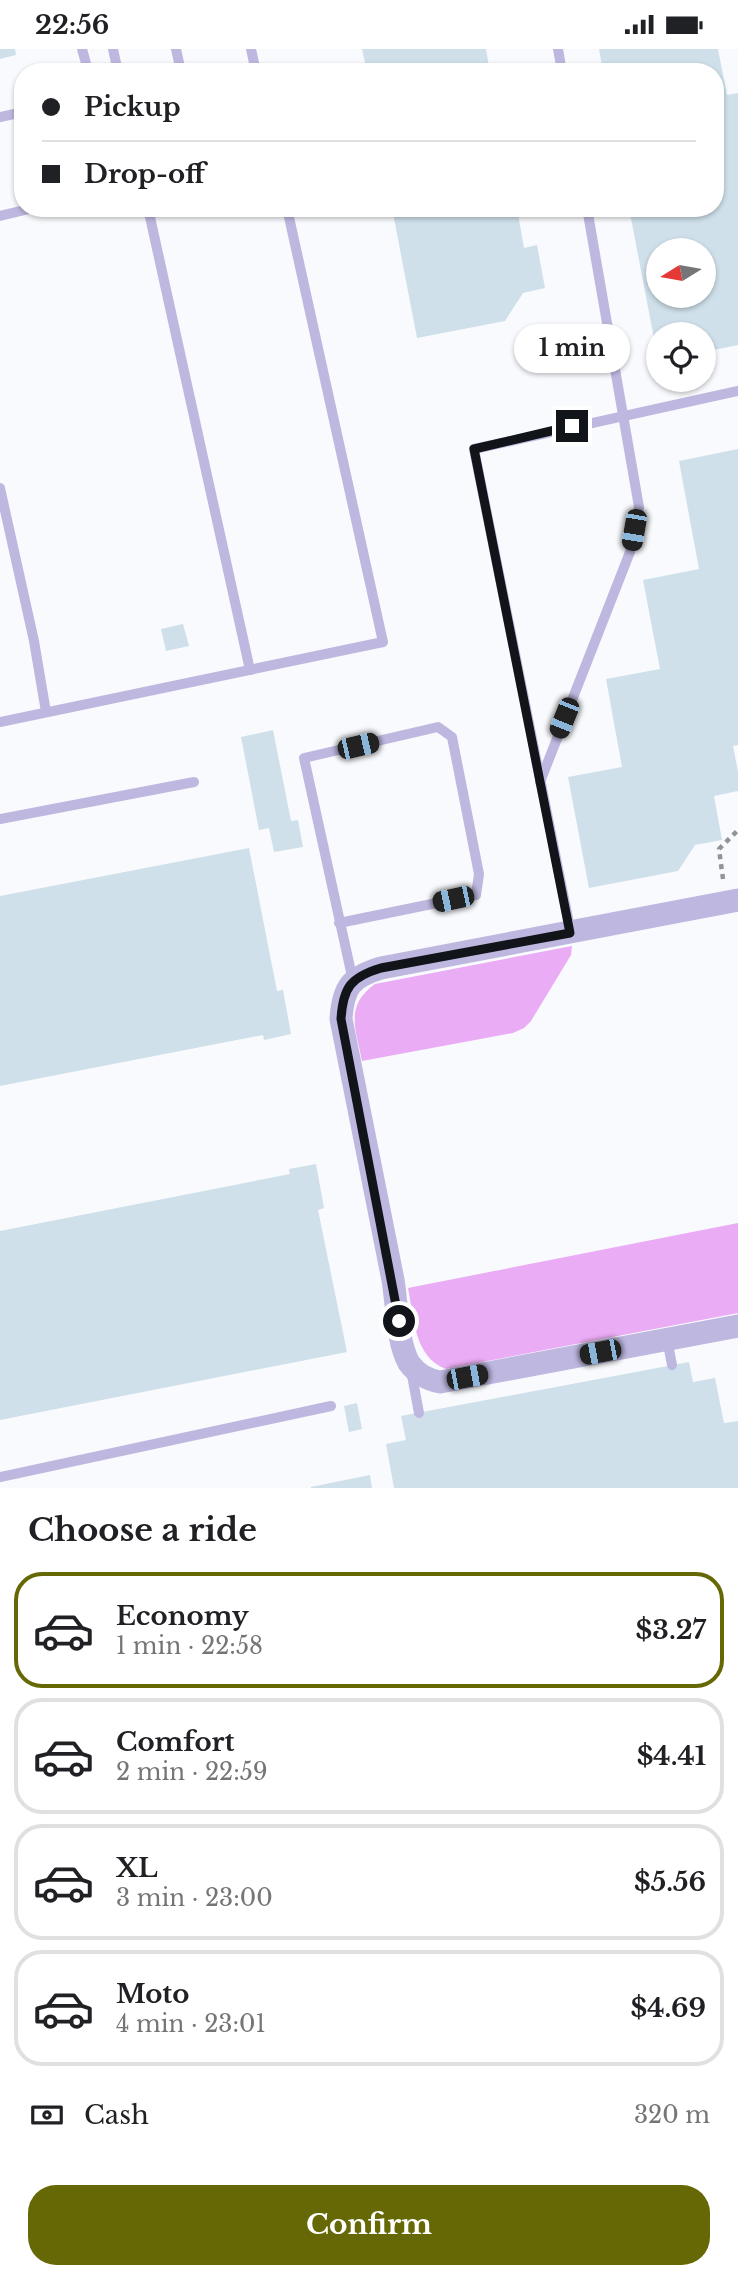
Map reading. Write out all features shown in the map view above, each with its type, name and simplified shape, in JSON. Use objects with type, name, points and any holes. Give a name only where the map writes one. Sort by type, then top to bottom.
[{"type":"street","points":[[731,893],[570,933],[363,973],[345,991],[341,1019],[396,1293],[403,1349],[410,1364],[429,1380],[440,1382],[738,1326]]},
{"type":"lane","points":[[150,217],[250,670]]},
{"type":"lane","points":[[0,722],[383,642],[289,217]]},
{"type":"lane","points":[[539,783],[630,552],[639,507],[589,217]]},
{"type":"lane","points":[[570,933],[474,449],[738,391]]},
{"type":"lane","points":[[0,488],[34,641],[46,712]]},
{"type":"lane","points":[[339,923],[476,894],[479,874],[452,737],[438,727],[304,758],[339,923],[353,981]]},
{"type":"lane","points":[[0,819],[194,782]]},
{"type":"lane","points":[[667,1339],[672,1365]]},
{"type":"lane","points":[[410,1364],[419,1413]]},
{"type":"lane","points":[[0,1478],[331,1406]]},
{"type":"path","points":[[731,893],[719,849],[738,830]]},
{"type":"shaded area","points":[[572,946],[571,955],[524,1028],[513,1033],[362,1061],[355,1028],[356,1010],[365,992],[375,984]]},
{"type":"shaded area","points":[[738,1223],[738,1313],[446,1369],[435,1363],[421,1346],[408,1288]]},
{"type":"building","points":[[0,49],[15,49],[16,55],[0,59]]},
{"type":"building","points":[[362,49],[486,49],[488,63],[365,63]]},
{"type":"building","points":[[599,49],[718,49],[721,63],[601,63]]},
{"type":"building","points":[[724,80],[727,95],[738,93],[738,345],[716,350],[716,322],[651,322],[648,308],[716,308],[716,238],[646,238],[646,297],[631,217],[724,217]]},
{"type":"building","points":[[394,217],[519,217],[524,248],[537,245],[545,288],[523,293],[505,321],[417,338]]},
{"type":"building","points":[[738,449],[738,745],[733,746],[738,791],[714,796],[722,840],[695,845],[678,871],[589,888],[568,777],[622,767],[606,679],[660,669],[643,580],[699,569],[679,461]]},
{"type":"building","points":[[183,624],[189,646],[166,651],[161,629]]},
{"type":"building","points":[[273,730],[291,821],[298,820],[303,847],[274,852],[269,828],[259,830],[241,737]]},
{"type":"building","points":[[249,848],[277,991],[283,990],[291,1034],[264,1040],[263,1035],[0,1086],[0,896]]},
{"type":"building","points":[[316,1164],[324,1208],[318,1210],[347,1352],[0,1420],[0,1231],[290,1174],[289,1169]]},
{"type":"building","points":[[689,1362],[693,1382],[715,1378],[724,1423],[738,1421],[738,1488],[394,1488],[386,1444],[406,1440],[401,1416]]},
{"type":"building","points":[[357,1403],[362,1429],[349,1432],[344,1406]]},
{"type":"building","points":[[370,1475],[372,1488],[311,1488],[311,1487]]},
{"type":"route","points":[[399,1321],[396,1293],[341,1019],[342,1004],[345,991],[363,973],[570,933],[474,449],[572,426]]}]
